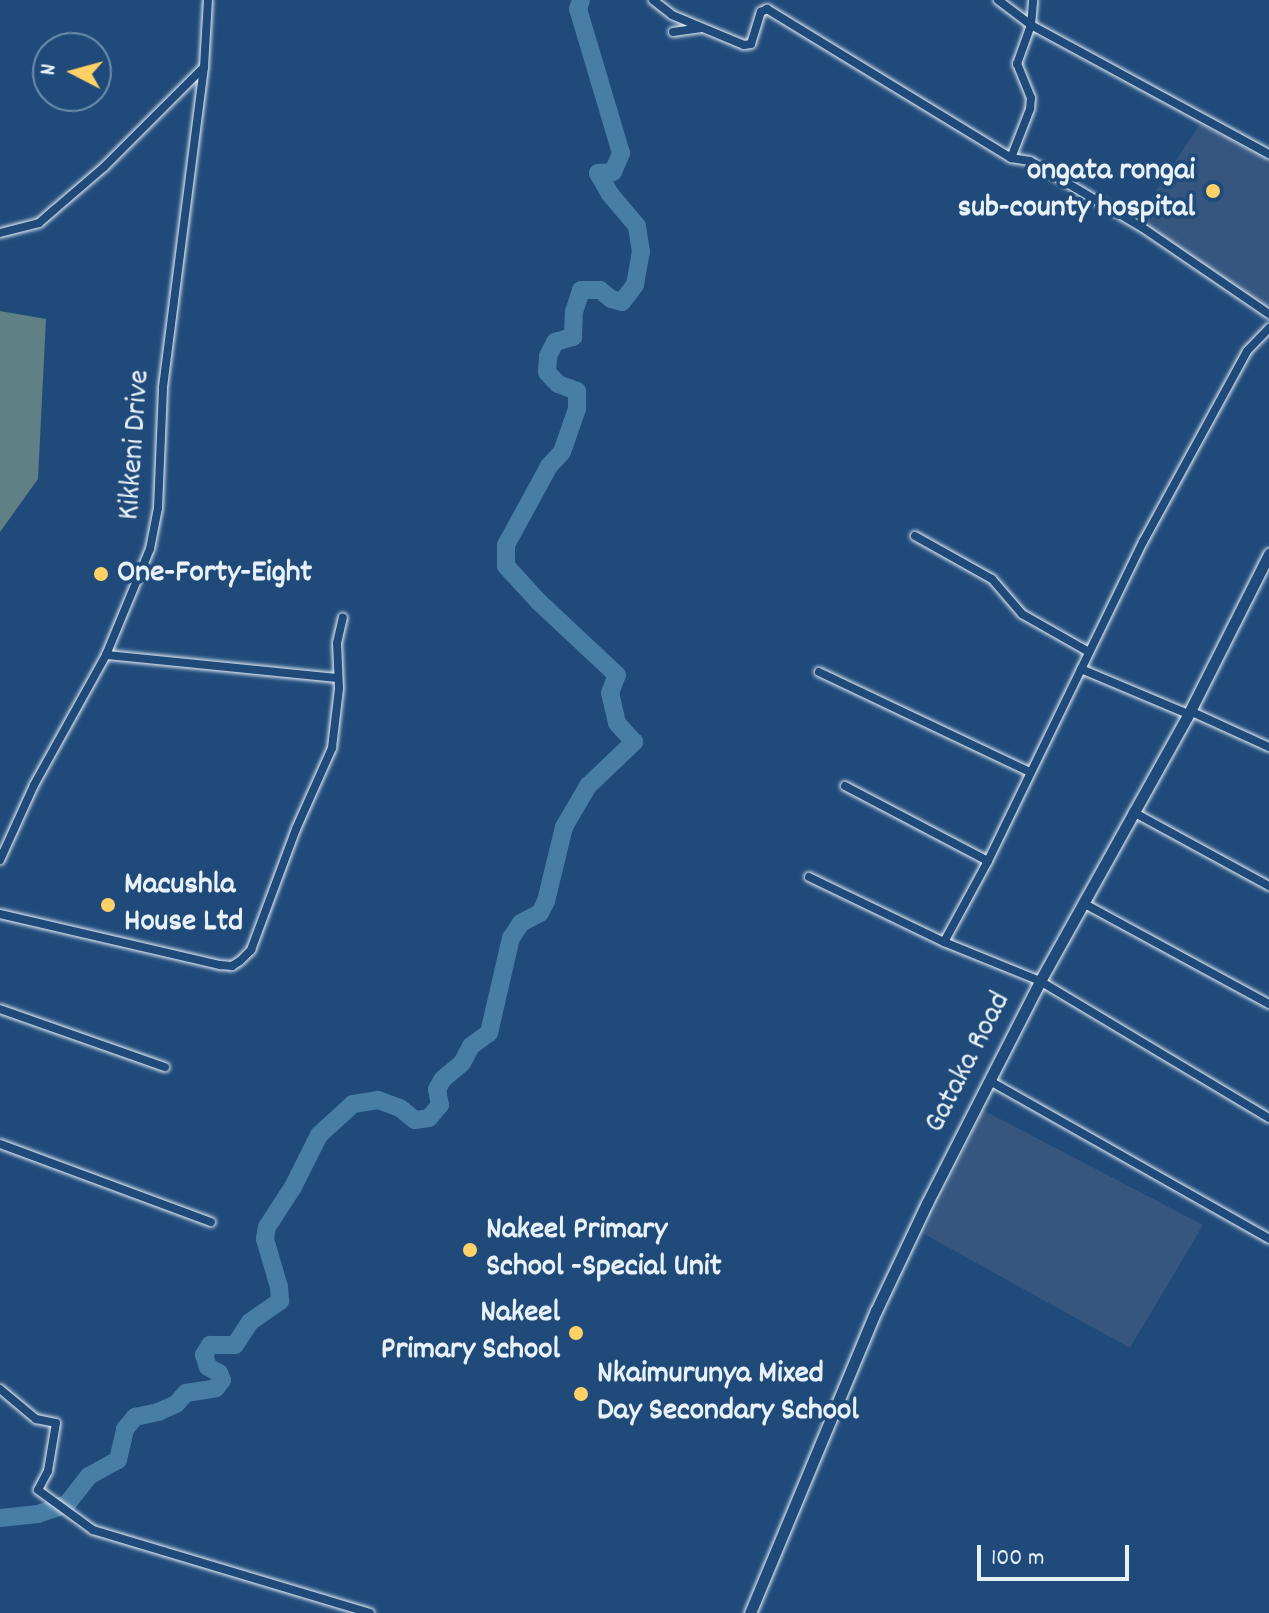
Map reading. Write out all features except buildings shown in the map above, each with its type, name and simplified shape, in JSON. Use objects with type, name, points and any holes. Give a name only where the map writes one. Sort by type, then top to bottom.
[{"type":"street","name":"Kikkeni Drive","points":[[0,860],[34,785],[106,655],[146,562],[158,508],[163,387],[204,67],[208,0]]},
{"type":"street","points":[[653,0],[672,15],[739,43],[751,44],[761,12],[767,9],[1011,158],[1030,161],[1143,228],[1269,314]]},
{"type":"street","points":[[998,0],[1031,25],[1269,154]]},
{"type":"street","points":[[1011,158],[1030,109],[1031,98],[1017,64],[1031,25],[1033,0]]},
{"type":"street","points":[[673,32],[701,27]]},
{"type":"street","points":[[0,233],[39,223],[104,167],[204,67]]},
{"type":"street","points":[[944,942],[988,861],[1143,542],[1247,351],[1269,328]]},
{"type":"street","points":[[915,536],[992,579],[1022,614],[1089,652]]},
{"type":"street","name":"Gataka Road","points":[[750,1613],[876,1311],[1040,981],[1189,713],[1269,554]]},
{"type":"street","points":[[0,914],[220,965],[232,966],[240,961],[251,950],[296,829],[332,748],[338,678],[337,643],[343,618]]},
{"type":"street","points":[[106,655],[338,678]]},
{"type":"street","points":[[1081,669],[1269,747]]},
{"type":"street","points":[[819,672],[1030,772]]},
{"type":"street","points":[[845,786],[988,861]]},
{"type":"street","points":[[1133,812],[1269,886]]},
{"type":"street","points":[[809,877],[944,942],[1040,981],[1269,1118]]},
{"type":"street","points":[[1083,903],[1269,1004]]},
{"type":"street","points":[[0,1009],[165,1067]]},
{"type":"street","points":[[990,1081],[1269,1239]]},
{"type":"street","points":[[0,1144],[211,1222]]},
{"type":"street","points":[[0,1389],[36,1419],[56,1423],[48,1471],[39,1486],[50,1499],[93,1530],[114,1539],[370,1613]]},
{"type":"shaded area","name":"ongata rongai sub-county hospital","points":[[1200,124],[1269,160],[1269,309],[1136,221]]},
{"type":"shaded area","points":[[983,1110],[1203,1225],[1130,1348],[924,1234]]},
{"type":"green space","points":[[0,311],[46,319],[38,479],[0,532]]},
{"type":"waterway","points":[[0,1518],[38,1514],[67,1504],[89,1476],[118,1460],[125,1429],[135,1417],[176,1404],[186,1393],[216,1388],[222,1380],[219,1373],[208,1367],[204,1355],[210,1345],[235,1345],[250,1322],[280,1301],[265,1239],[267,1227],[293,1187],[319,1135],[353,1104],[378,1100],[400,1108],[415,1120],[429,1118],[440,1105],[437,1089],[443,1079],[462,1063],[471,1046],[489,1033],[511,938],[521,923],[540,913],[546,901],[564,827],[588,786],[634,742],[617,723],[610,693],[617,675],[539,602],[506,566],[506,545],[549,466],[562,452],[577,409],[577,391],[558,384],[547,372],[548,356],[555,342],[573,337],[574,312],[581,290],[600,290],[611,299],[622,302],[635,285],[641,252],[637,226],[610,194],[598,173],[613,172],[621,153],[578,9],[581,0]]},
{"type":"place","name":"ongata rongai sub-county hospital","points":[[1213,191]]},
{"type":"place","name":"One-Forty-Eight","points":[[101,574]]},
{"type":"place","name":"Macushla House Ltd","points":[[108,905]]},
{"type":"place","name":"Nakeel Primary School -Special Unit","points":[[470,1250]]},
{"type":"place","name":"Nakeel Primary School","points":[[576,1333]]},
{"type":"place","name":"Nkaimurunya Mixed Day Secondary School","points":[[581,1394]]}]
